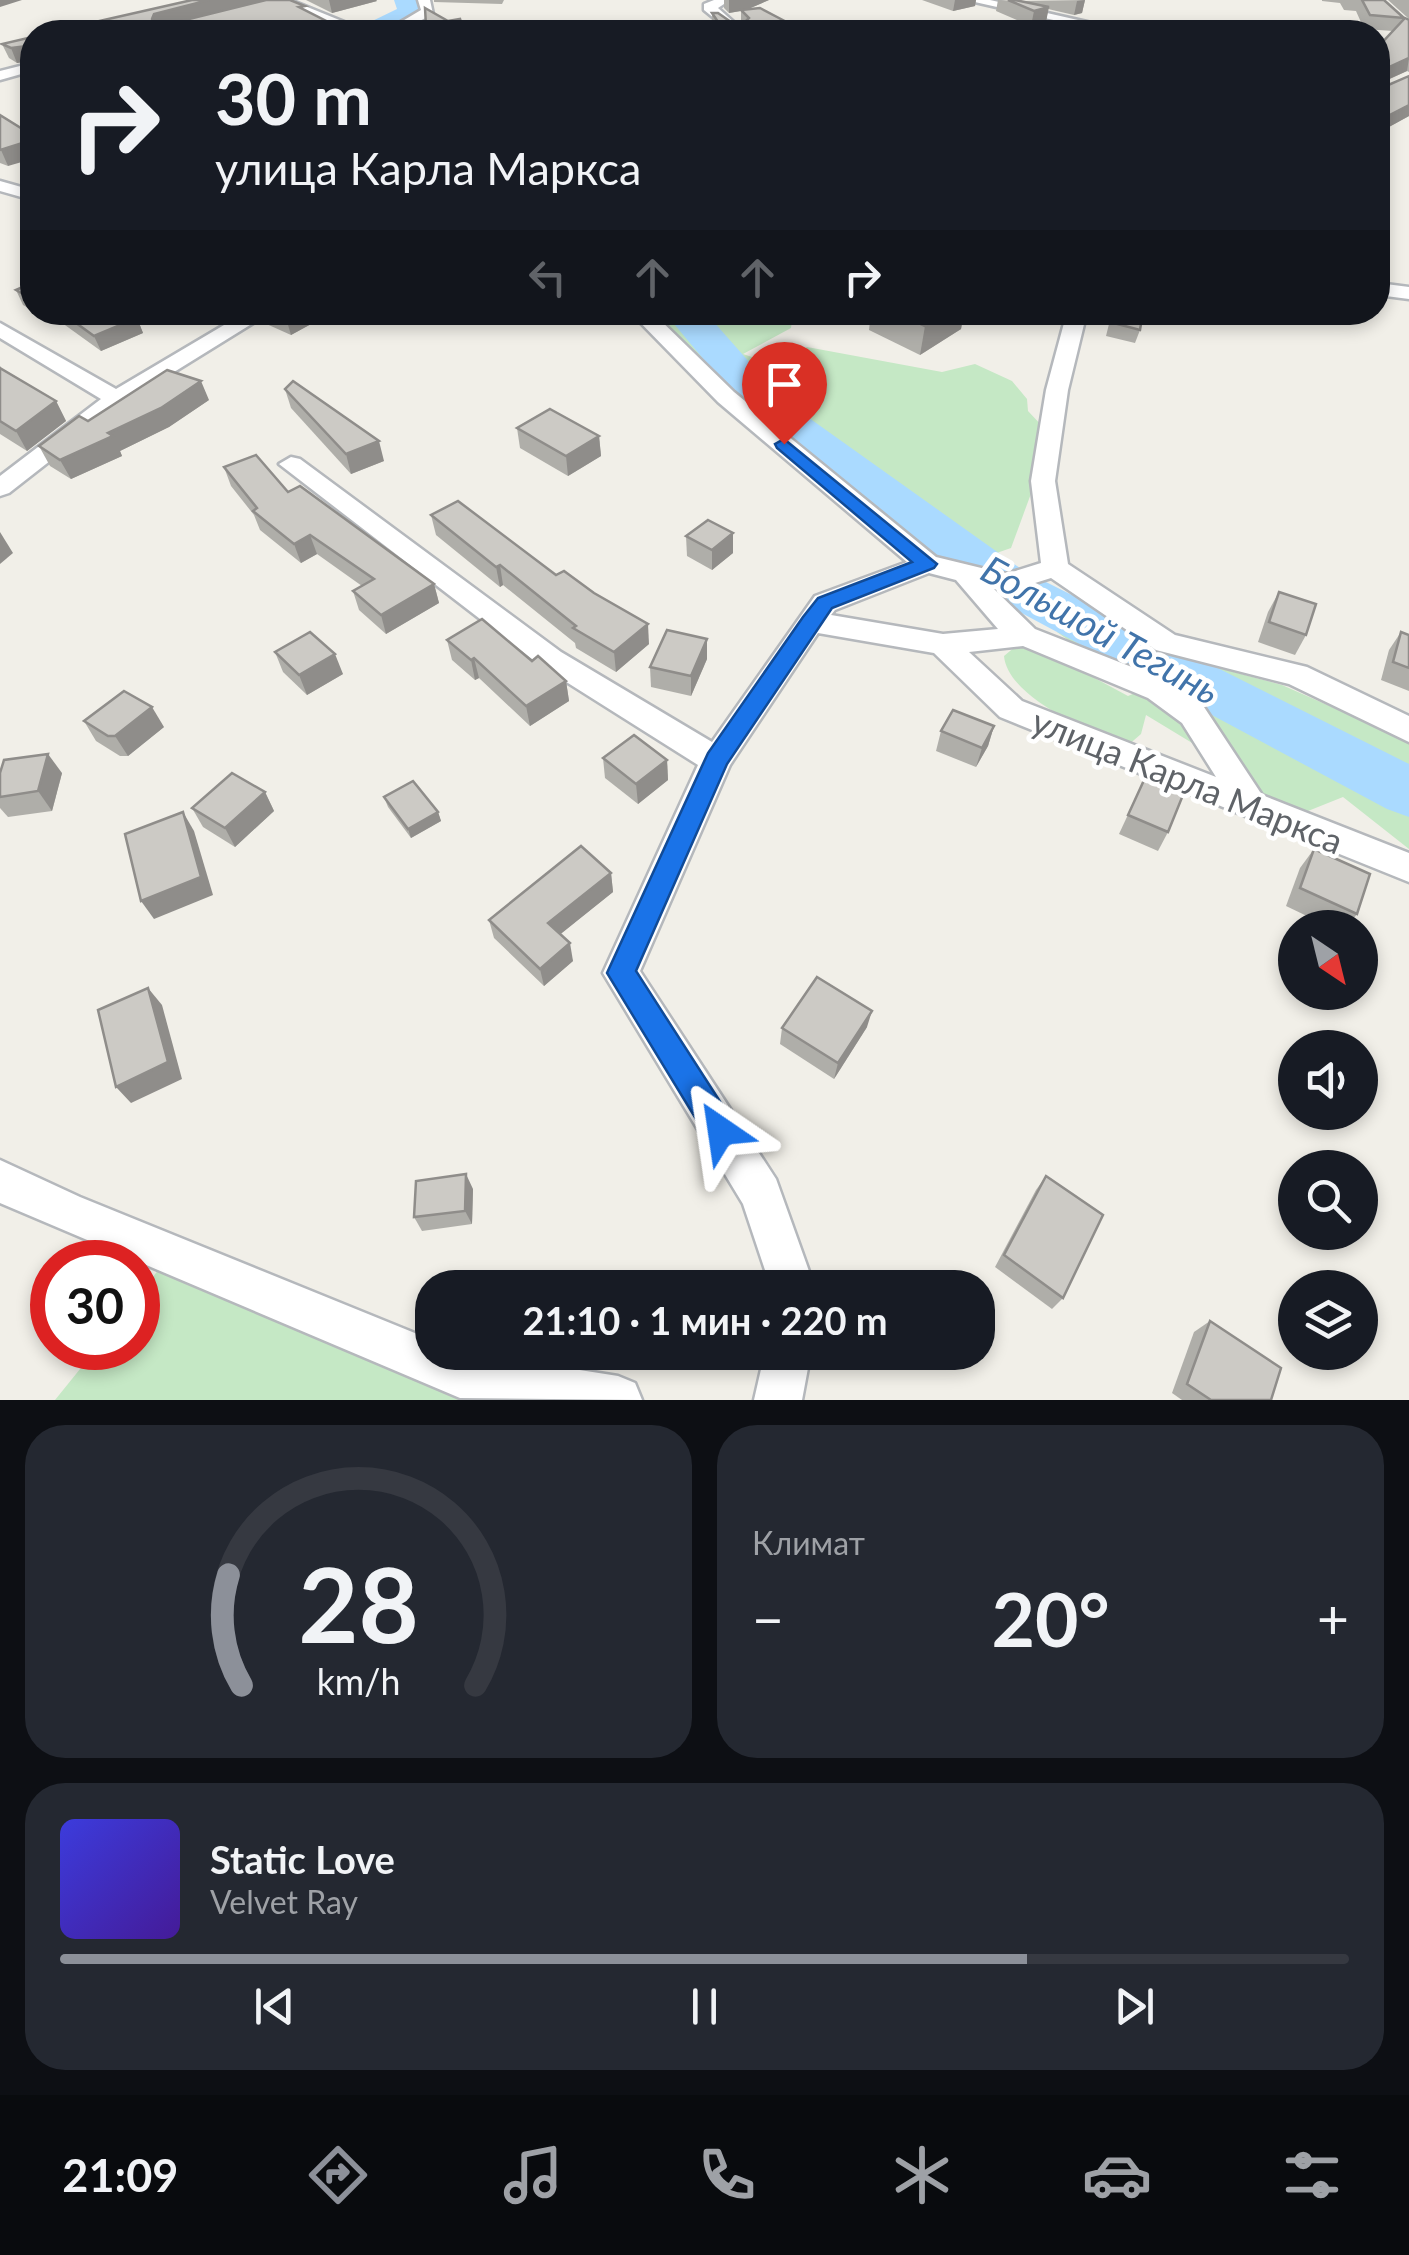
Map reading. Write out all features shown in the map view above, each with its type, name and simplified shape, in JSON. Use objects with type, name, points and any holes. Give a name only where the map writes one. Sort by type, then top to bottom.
[{"type":"street","points":[[413,20],[428,12],[424,0]]},
{"type":"street","points":[[724,0],[709,7],[725,20]]},
{"type":"street","points":[[972,0],[1068,20]]},
{"type":"street","points":[[267,7],[288,1],[333,20]]},
{"type":"street","points":[[0,488],[116,398],[239,325]]},
{"type":"street","points":[[653,325],[726,397],[926,564],[1006,584],[1055,568]]},
{"type":"street","points":[[1074,325],[1057,390],[1044,481],[1055,568],[1166,643],[1297,676],[1409,730]]},
{"type":"street","points":[[0,329],[116,398]]},
{"type":"street","points":[[290,464],[551,659],[716,760]]},
{"type":"street","points":[[787,1270],[761,1194],[621,973],[716,760],[825,603],[926,564]]},
{"type":"street","points":[[966,574],[1024,636],[1159,690],[1192,715],[1250,804]]},
{"type":"street","points":[[811,622],[944,644],[1024,636]]},
{"type":"street","name":"улица Карла Маркса","points":[[944,644],[1011,709],[1409,868]]},
{"type":"street","points":[[0,1181],[67,1213],[460,1375],[618,1400]]},
{"type":"street","points":[[778,1400],[784,1370]]},
{"type":"green space","points":[[654,325],[791,325],[743,354],[776,365],[807,347],[942,372],[975,364],[1012,381],[1027,399],[1028,411],[1044,428],[1036,480],[1011,548],[985,557],[1006,583],[927,564]]},
{"type":"green space","points":[[1064,604],[1088,606],[1170,655],[1282,685],[1409,741],[1409,849],[1343,797],[1303,813],[1263,795],[1240,772],[1146,715],[1141,734],[1126,747],[1035,699],[1009,671],[1004,656],[1016,646],[1063,661],[1128,696],[1165,680],[1094,659],[1057,632]]},
{"type":"green space","points":[[170,1255],[415,1356],[415,1370],[448,1370],[618,1400],[55,1400],[79,1370],[160,1370],[160,1268]]},
{"type":"building","points":[[192,0],[209,0],[154,14],[153,20],[104,20]]},
{"type":"building","points":[[266,0],[290,0],[305,6],[299,7],[324,20],[185,20]]},
{"type":"building","points":[[1008,0],[1015,0],[1049,7],[1034,11]]},
{"type":"building","points":[[1362,0],[1384,0],[1404,18],[1370,15]]},
{"type":"building","points":[[425,8],[446,20],[426,20]]},
{"type":"building","points":[[760,8],[783,20],[747,20],[741,10]]},
{"type":"building","points":[[1405,18],[1409,20],[1409,58],[1390,67],[1390,34]]},
{"type":"building","points":[[20,40],[20,47],[2,44]]},
{"type":"building","points":[[1409,76],[1409,105],[1390,115],[1390,84]]},
{"type":"building","points":[[0,115],[20,128],[20,144],[0,150]]},
{"type":"building","points":[[79,325],[120,325],[94,336]]},
{"type":"building","points":[[0,368],[56,401],[16,431],[0,421]]},
{"type":"building","points":[[167,370],[201,381],[161,408],[108,433],[113,436],[60,460],[39,446],[79,416],[88,421]]},
{"type":"building","points":[[293,381],[379,441],[346,454],[285,389]]},
{"type":"building","points":[[550,409],[599,436],[566,456],[517,428]]},
{"type":"building","points":[[256,455],[288,492],[300,486],[434,584],[381,615],[353,591],[374,579],[310,535],[294,544],[253,511],[257,508],[224,467]]},
{"type":"building","points":[[458,501],[556,575],[564,571],[648,624],[614,652],[573,628],[576,626],[500,565],[496,567],[431,515]]},
{"type":"building","points":[[708,520],[733,533],[712,550],[686,536]]},
{"type":"building","points":[[1279,592],[1316,604],[1306,635],[1269,622]]},
{"type":"building","points":[[482,619],[532,661],[538,656],[566,681],[526,706],[474,658],[471,660],[447,640]]},
{"type":"building","points":[[667,630],[707,639],[691,676],[650,667]]},
{"type":"building","points":[[310,632],[335,654],[299,675],[275,652]]},
{"type":"building","points":[[1401,632],[1409,635],[1409,668],[1393,662]]},
{"type":"building","points":[[124,691],[152,707],[115,736],[108,736],[84,721]]},
{"type":"building","points":[[953,710],[994,726],[982,748],[941,731]]},
{"type":"building","points":[[634,735],[667,760],[636,784],[603,758]]},
{"type":"building","points":[[48,754],[38,791],[0,797],[4,760]]},
{"type":"building","points":[[232,773],[265,792],[225,828],[192,808]]},
{"type":"building","points":[[1145,778],[1183,795],[1168,832],[1128,815]]},
{"type":"building","points":[[413,781],[438,812],[408,829],[384,797]]},
{"type":"building","points":[[183,812],[201,877],[141,901],[125,834]]},
{"type":"building","points":[[581,846],[611,873],[548,923],[570,943],[540,969],[489,920]]},
{"type":"building","points":[[1314,849],[1370,874],[1358,910],[1348,910],[1300,888]]},
{"type":"building","points":[[817,977],[872,1011],[838,1063],[782,1028]]},
{"type":"building","points":[[148,988],[168,1062],[116,1087],[98,1010]]},
{"type":"building","points":[[466,1174],[465,1211],[414,1217],[416,1181]]},
{"type":"building","points":[[1046,1176],[1103,1215],[1063,1298],[1004,1255]]},
{"type":"building","points":[[1210,1321],[1280,1370],[1271,1400],[1211,1400],[1187,1384]]},
{"type":"waterway","name":"Большой Тегинь","points":[[402,20],[410,10],[406,0]]},
{"type":"waterway","name":"Большой Тегинь","points":[[694,325],[766,407],[1006,583],[1409,792]]},
{"type":"route","points":[[721,1131],[621,973],[716,760],[825,603],[926,564],[784,444]]}]
